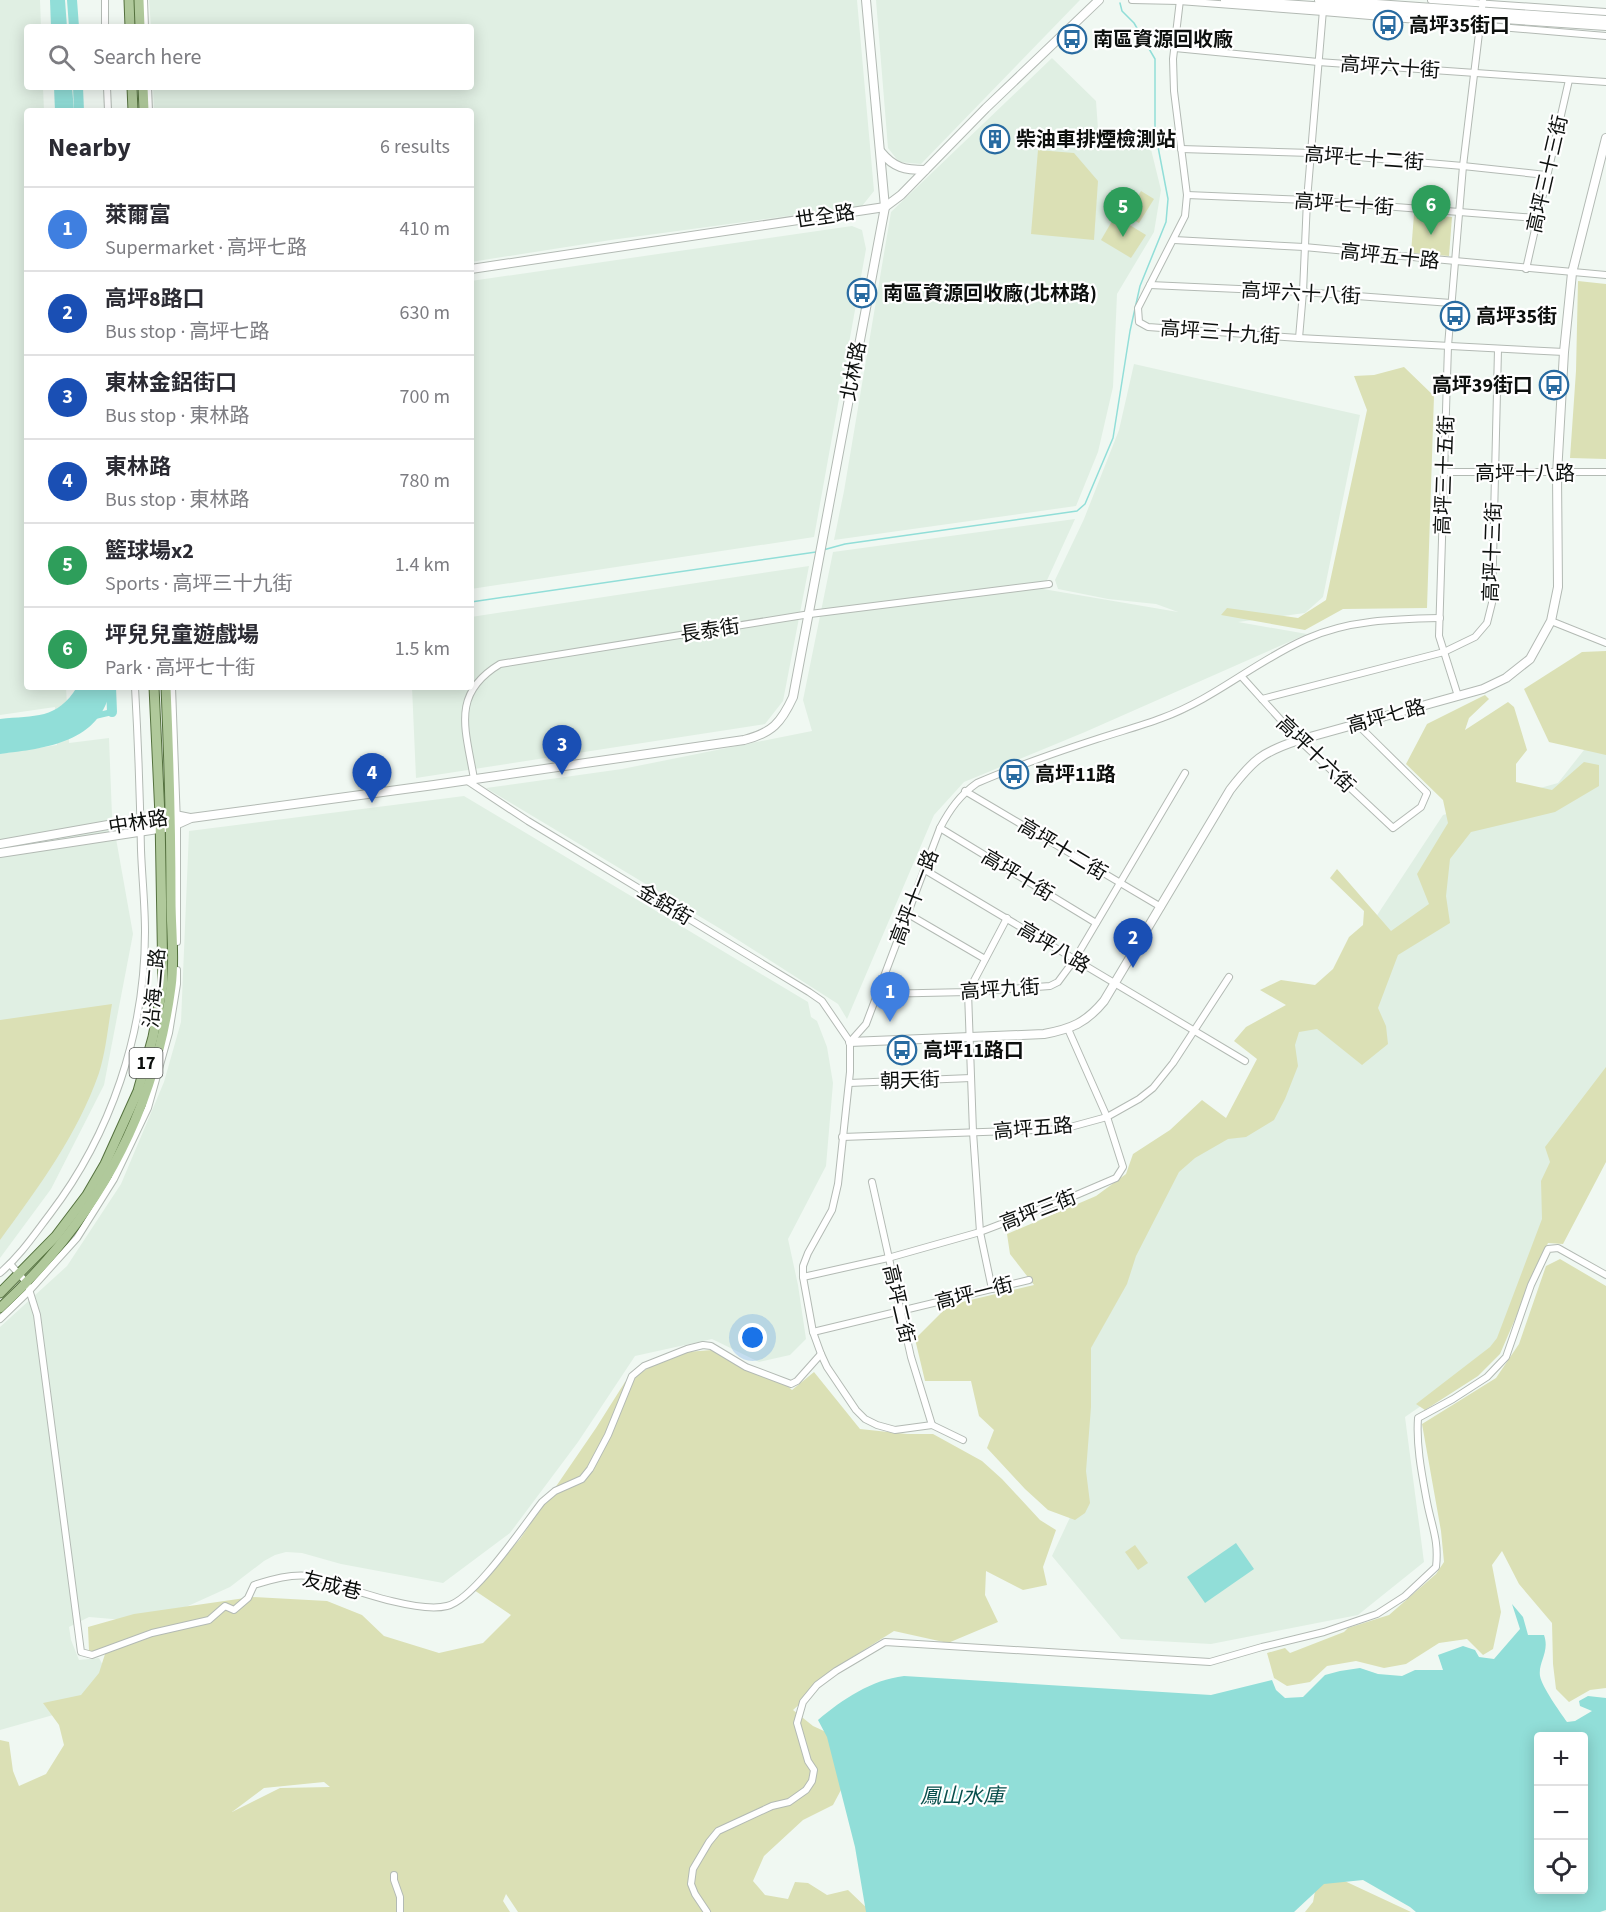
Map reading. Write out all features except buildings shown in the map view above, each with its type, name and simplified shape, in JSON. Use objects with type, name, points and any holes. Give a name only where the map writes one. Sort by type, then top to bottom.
[{"type":"main road","points":[[129,0],[130,24]]},
{"type":"main road","points":[[139,0],[140,24]]},
{"type":"main road","points":[[132,90],[133,108]]},
{"type":"main road","points":[[143,90],[144,108]]},
{"type":"main road","name":"沿海二路","points":[[154,690],[171,819]]},
{"type":"main road","name":"沿海二路","points":[[29,1286],[71,1232],[114,1168],[127,1141],[163,1041],[172,984],[171,819],[166,690]]},
{"type":"main road","name":"沿海二路","points":[[20,1274],[56,1236],[87,1195],[105,1164],[138,1091],[153,1036],[163,984],[160,828],[171,819]]},
{"type":"main road","name":"17","points":[[0,1293],[20,1274]]},
{"type":"main road","name":"17","points":[[0,1308],[29,1286]]},
{"type":"street","points":[[105,0],[105,24]]},
{"type":"street","points":[[144,0],[145,24]]},
{"type":"street","name":"北林路","points":[[768,732],[784,714],[793,697],[885,207],[866,0]]},
{"type":"street","points":[[885,207],[901,195],[986,108],[1099,0]]},
{"type":"street","points":[[1132,0],[1322,4]]},
{"type":"street","points":[[1225,0],[1606,20]]},
{"type":"street","points":[[1431,0],[1606,36]]},
{"type":"street","name":"高坪三十九街","points":[[1180,1],[1175,48],[1174,91],[1187,195],[1185,216],[1138,309],[1139,322],[1148,327],[1299,338],[1564,352]]},
{"type":"street","points":[[1299,338],[1322,4]]},
{"type":"street","points":[[1481,12],[1606,12]]},
{"type":"street","points":[[1481,12],[1606,26]]},
{"type":"street","name":"高坪三十五街","points":[[1458,696],[1439,636],[1448,346],[1463,166],[1481,12]]},
{"type":"street","name":"高坪六十街","points":[[1175,48],[1318,62],[1606,82]]},
{"type":"street","name":"高坪三十三街","points":[[1526,268],[1569,80]]},
{"type":"street","points":[[107,90],[108,108]]},
{"type":"street","points":[[148,90],[149,108]]},
{"type":"street","name":"高坪七路","points":[[850,1042],[1044,1034],[1068,1029],[1089,1017],[1104,1000],[1230,790],[1246,769],[1264,753],[1299,740],[1483,689],[1506,678],[1530,659],[1551,621],[1558,587],[1557,474],[1564,352],[1572,273],[1606,138]]},
{"type":"street","name":"高坪七十二街","points":[[1181,149],[1311,153],[1546,175]]},
{"type":"street","points":[[880,150],[898,168],[925,170]]},
{"type":"street","name":"高坪七十街","points":[[1187,195],[1307,200],[1536,218]]},
{"type":"street","name":"世全路","points":[[474,270],[885,207]]},
{"type":"street","name":"高坪五十路","points":[[1174,240],[1304,247],[1606,275]]},
{"type":"street","name":"高坪六十八街","points":[[1150,285],[1303,292],[1451,303]]},
{"type":"street","name":"高坪十三街","points":[[1262,699],[1444,652],[1475,637],[1487,623],[1492,603],[1498,349]]},
{"type":"street","name":"高坪十八路","points":[[1444,472],[1557,474],[1606,472]]},
{"type":"street","name":"長泰街","points":[[474,686],[484,674],[500,664],[810,614],[1049,584]]},
{"type":"street","name":"高坪十一路","points":[[850,1042],[866,1023],[940,828],[965,791],[977,783],[1018,766],[1163,718],[1206,698],[1307,638],[1349,625],[1390,619],[1440,618]]},
{"type":"street","points":[[1551,621],[1606,643]]},
{"type":"street","name":"高坪十六街","points":[[1242,677],[1299,740],[1393,828],[1421,807],[1427,793],[1357,724]]},
{"type":"street","name":"沿海二路","points":[[0,1273],[10,1264],[66,1193],[90,1153],[109,1113],[134,1038],[145,942],[135,690]]},
{"type":"street","name":"沿海二路","points":[[171,819],[172,690]]},
{"type":"street","name":"長泰街","points":[[470,779],[465,705],[471,690]]},
{"type":"street","name":"中林路","points":[[0,844],[141,820],[191,818],[744,740],[768,732]]},
{"type":"street","name":"高坪九街","points":[[877,994],[968,992],[1050,986],[1058,982],[1075,959],[1185,773]]},
{"type":"street","name":"金鋁街","points":[[470,779],[528,821],[809,992],[822,1001],[850,1042]]},
{"type":"street","name":"高坪十二街","points":[[965,791],[1161,907]]},
{"type":"street","name":"中林路","points":[[0,853],[160,828]]},
{"type":"street","name":"高坪十街","points":[[940,828],[1096,922]]},
{"type":"street","name":"高坪八路","points":[[925,870],[1245,1061]]},
{"type":"street","points":[[908,914],[985,959]]},
{"type":"street","points":[[992,1289],[980,1232],[968,1038],[968,992],[1007,918]]},
{"type":"street","name":"高坪五路","points":[[842,1137],[1063,1129],[1107,1117],[1139,1099],[1153,1088],[1196,1031],[1229,977]]},
{"type":"street","name":"高坪三街","points":[[803,1277],[888,1258],[980,1232],[1116,1178],[1123,1167],[1107,1117],[1068,1029]]},
{"type":"street","points":[[850,1042],[849,1083],[838,1184],[832,1210],[803,1266],[813,1332],[827,1367],[856,1410],[865,1419],[895,1430],[932,1425],[963,1440]]},
{"type":"street","name":"朝天街","points":[[849,1083],[971,1078]]},
{"type":"street","name":"高坪二街","points":[[872,1182],[911,1357],[932,1425]]},
{"type":"street","points":[[707,1912],[691,1884],[693,1869],[700,1854],[718,1831],[772,1806],[789,1802],[806,1790],[812,1781],[814,1770],[808,1761],[797,1723],[803,1702],[817,1685],[836,1671],[885,1642],[1210,1662],[1324,1632],[1377,1614],[1406,1596],[1436,1567],[1438,1546],[1428,1504],[1417,1437],[1418,1418],[1453,1400],[1487,1377],[1506,1357],[1531,1285],[1548,1249],[1558,1248],[1606,1275]]},
{"type":"street","name":"友成巷","points":[[10,1264],[29,1286],[37,1315],[81,1652],[92,1655],[152,1633],[209,1620],[225,1606],[234,1610],[248,1598],[254,1585],[276,1578],[297,1575],[310,1576],[409,1606],[448,1606],[471,1590],[542,1502],[555,1491],[582,1479],[598,1456],[632,1376],[644,1366],[687,1349],[711,1346],[746,1367],[791,1384],[797,1381],[821,1354]]},
{"type":"street","name":"高坪一街","points":[[813,1332],[1029,1280]]},
{"type":"street","points":[[0,1319],[29,1286]]},
{"type":"street","points":[[394,1875],[400,1898],[400,1912]]},
{"type":"shaded area","points":[[0,0],[40,0],[41,24],[24,24],[24,90],[43,90],[44,108],[24,108],[24,690],[66,690],[69,743],[109,738],[112,816],[133,934],[104,1085],[51,1189],[0,1258],[0,754],[57,745],[55,707],[0,715]]},
{"type":"shaded area","points":[[149,0],[857,0],[874,191],[862,206],[611,240],[474,262],[474,108],[154,108],[153,90],[474,90],[474,24],[151,24]]},
{"type":"shaded area","points":[[876,0],[1080,0],[921,164],[899,162],[888,148]]},
{"type":"shaded area","name":"南區資源回收廠","points":[[1052,58],[1096,101],[1098,129],[1146,129],[1161,190],[1154,232],[1117,294],[1113,387],[1098,452],[1076,506],[834,540],[891,212]]},
{"type":"shaded area","points":[[852,226],[862,230],[866,249],[814,537],[474,589],[474,281]]},
{"type":"shaded area","points":[[1134,364],[1360,415],[1323,597],[1305,613],[1238,622],[1307,634],[1085,732],[964,782],[934,815],[847,1019],[838,1004],[724,931],[486,788],[622,769],[812,731],[803,700],[833,552],[1075,519],[1043,589],[1178,612],[1156,604],[1108,599],[1058,589],[1055,580],[1084,519],[1119,430]]},
{"type":"shaded area","points":[[809,566],[783,701],[765,724],[416,778],[412,690],[474,690],[474,617]]},
{"type":"shaded area","points":[[1606,722],[1606,1109],[1496,1354],[1405,1417],[1424,1562],[1358,1615],[1211,1644],[1121,1639],[1052,1556],[1080,1496],[1065,1349],[1178,1157],[1225,1127],[1370,926],[1443,815],[1558,783]]},
{"type":"shaded area","points":[[464,796],[808,1002],[811,1017],[817,1021],[827,1047],[833,1083],[826,1166],[788,1239],[806,1339],[790,1355],[759,1362],[712,1339],[635,1356],[578,1442],[510,1533],[443,1583],[341,1564],[302,1553],[286,1552],[264,1561],[230,1587],[177,1611],[136,1621],[89,1617],[69,1627],[71,1640],[79,1660],[99,1658],[105,1669],[110,1699],[0,1730],[0,1327],[67,1266],[121,1184],[164,1082],[181,1022],[189,831]]},
{"type":"green space","points":[[1038,150],[1074,153],[1098,181],[1094,240],[1031,234]]},
{"type":"green space","points":[[1141,191],[1154,199],[1139,223],[1126,216]]},
{"type":"green space","points":[[1414,214],[1452,217],[1449,256],[1411,253]]},
{"type":"green space","points":[[1115,216],[1146,235],[1131,258],[1101,240]]},
{"type":"green space","points":[[1578,281],[1606,284],[1606,459],[1570,458],[1576,371]]},
{"type":"green space","points":[[1404,367],[1434,396],[1427,608],[1343,609],[1305,630],[1221,615],[1227,608],[1298,618],[1326,600],[1367,410],[1354,376],[1374,375]]},
{"type":"green space","points":[[1606,651],[1606,755],[1549,742],[1524,689],[1582,652]]},
{"type":"green space","points":[[1485,695],[1489,699],[1469,718],[1465,730],[1508,702],[1514,707],[1527,750],[1516,764],[1516,782],[1552,790],[1584,762],[1599,765],[1599,786],[1555,812],[1471,832],[1450,859],[1446,896],[1450,923],[1398,955],[1378,1008],[1386,1026],[1388,1044],[1362,1065],[1317,1029],[1299,1032],[1295,1045],[1298,1066],[1274,1120],[1246,1137],[1228,1139],[1195,1158],[1179,1172],[1136,1256],[1127,1284],[1091,1348],[1091,1407],[1086,1471],[1090,1503],[1085,1513],[1075,1520],[1048,1510],[987,1448],[994,1430],[979,1416],[971,1381],[925,1381],[915,1339],[949,1305],[1034,1285],[1010,1254],[1007,1234],[1096,1196],[1126,1174],[1133,1154],[1170,1130],[1202,1100],[1226,1118],[1257,1059],[1234,1041],[1246,1027],[1286,1005],[1260,990],[1281,980],[1315,985],[1333,969],[1349,937],[1363,925],[1364,911],[1330,878],[1337,869],[1391,931],[1429,904],[1417,874],[1448,823],[1443,800],[1406,764],[1427,724]]},
{"type":"green space","points":[[112,1004],[99,1073],[80,1118],[42,1180],[0,1240],[0,1020]]},
{"type":"green space","points":[[1606,1067],[1606,1162],[1563,1244],[1548,1243],[1500,1354],[1478,1376],[1425,1410],[1416,1404],[1490,1347],[1497,1338],[1542,1219],[1541,1181],[1550,1162],[1545,1147]]},
{"type":"green space","points":[[1560,1259],[1606,1286],[1606,1688],[1590,1690],[1569,1702],[1556,1689],[1552,1623],[1519,1584],[1502,1551],[1492,1565],[1501,1612],[1493,1649],[1483,1655],[1467,1639],[1439,1643],[1406,1664],[1384,1668],[1356,1661],[1327,1666],[1310,1682],[1287,1686],[1274,1678],[1267,1653],[1285,1648],[1290,1653],[1344,1632],[1348,1628],[1389,1615],[1436,1574],[1444,1562],[1441,1531],[1422,1424],[1496,1378],[1519,1344],[1546,1266]]},
{"type":"green space","points":[[712,1350],[780,1379],[792,1390],[814,1372],[860,1429],[933,1434],[982,1461],[1040,1520],[1056,1530],[1043,1567],[1047,1585],[1023,1590],[986,1571],[985,1595],[998,1622],[948,1643],[894,1631],[851,1658],[793,1710],[813,1726],[837,1737],[859,1756],[833,1805],[803,1820],[764,1856],[753,1881],[765,1895],[788,1899],[795,1882],[808,1883],[827,1895],[848,1890],[871,1912],[518,1912],[506,1894],[503,1901],[510,1912],[0,1912],[0,1740],[9,1742],[13,1771],[19,1786],[46,1774],[64,1745],[59,1725],[43,1703],[81,1695],[99,1673],[105,1654],[89,1651],[88,1627],[134,1614],[252,1597],[327,1601],[362,1615],[384,1636],[439,1653],[483,1643],[511,1615],[474,1590],[520,1539],[625,1382],[674,1353]],"holes":[[[324,1782],[330,1787],[280,1788],[232,1812],[264,1788]]]},
{"type":"green space","points":[[1135,1545],[1148,1563],[1138,1570],[1125,1552]]},
{"type":"green space","points":[[1336,1877],[1411,1912],[1305,1912],[1313,1902],[1317,1881]]},
{"type":"water","points":[[50,0],[65,0],[67,24],[51,24]]},
{"type":"water","points":[[54,90],[72,90],[74,108],[55,108]]},
{"type":"water","points":[[75,690],[110,690],[105,706],[96,720],[84,731],[53,745],[0,754],[0,719],[44,714],[53,711]]},
{"type":"water","points":[[1236,1543],[1254,1569],[1205,1603],[1187,1577]]},
{"type":"water","name":"鳳山水庫","points":[[1512,1604],[1523,1617],[1528,1635],[1544,1635],[1546,1647],[1540,1671],[1541,1681],[1567,1722],[1575,1721],[1592,1711],[1580,1706],[1579,1701],[1588,1696],[1606,1698],[1606,1910],[1600,1912],[1416,1912],[1363,1880],[1324,1884],[1294,1912],[866,1912],[855,1847],[827,1737],[818,1720],[847,1698],[869,1686],[904,1676],[1211,1695],[1272,1680],[1276,1690],[1285,1698],[1303,1697],[1325,1675],[1340,1671],[1360,1668],[1378,1674],[1402,1676],[1415,1670],[1443,1670],[1438,1655],[1463,1646],[1475,1650],[1479,1657],[1494,1659],[1520,1629]]},
{"type":"waterway","points":[[72,0],[74,24]]},
{"type":"waterway","points":[[823,550],[845,544],[1077,511],[1085,504],[1113,438],[1130,331],[1140,286],[1166,222],[1168,199],[1155,131],[1155,59],[1134,23],[1122,11],[1120,3]]},
{"type":"waterway","points":[[78,90],[79,108]]},
{"type":"waterway","points":[[474,602],[816,552]]},
{"type":"waterway","points":[[111,690],[112,712]]},
{"type":"waterway","points":[[95,716],[112,712]]},
{"type":"place","name":"高坪35街口","points":[[1388,25]]},
{"type":"place","name":"南區資源回收廠","points":[[1072,39]]},
{"type":"place","name":"柴油車排煙檢測站","points":[[995,139]]},
{"type":"place","name":"坪兒兒童遊戲場","points":[[1431,235]]},
{"type":"place","name":"籃球場x2","points":[[1123,237]]},
{"type":"place","name":"南區資源回收廠(北林路)","points":[[862,293]]},
{"type":"place","name":"高坪35街","points":[[1455,316]]},
{"type":"place","name":"高坪39街口","points":[[1554,385]]},
{"type":"place","name":"高坪11路","points":[[1014,774]]},
{"type":"place","name":"東林金鋁街口","points":[[562,775]]},
{"type":"place","name":"東林路","points":[[372,803]]},
{"type":"place","name":"高坪8路口","points":[[1133,968]]},
{"type":"place","name":"萊爾富","points":[[890,1022]]},
{"type":"place","name":"高坪11路口","points":[[902,1050]]}]
